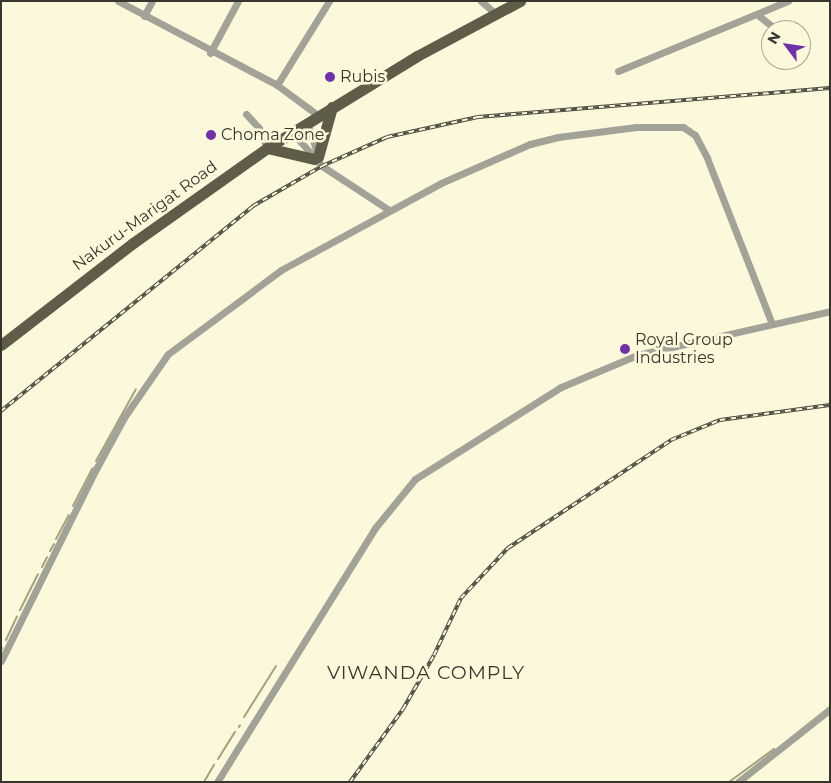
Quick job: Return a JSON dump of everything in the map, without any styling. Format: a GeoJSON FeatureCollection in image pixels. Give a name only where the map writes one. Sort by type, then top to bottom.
{"type":"FeatureCollection","features":[{"type":"Feature","properties":{"kind":"main road","name":"Nakuru-Marigat Road"},"geometry":{"type":"LineString","coordinates":[[1,344],[132,243],[267,148],[417,56],[520,1]]}},
{"type":"Feature","properties":{"kind":"main road"},"geometry":{"type":"LineString","coordinates":[[267,148],[317,160],[332,107]]}},
{"type":"Feature","properties":{"kind":"street"},"geometry":{"type":"LineString","coordinates":[[118,1],[210,53],[277,85],[319,116]]}},
{"type":"Feature","properties":{"kind":"street"},"geometry":{"type":"LineString","coordinates":[[144,16],[152,1]]}},
{"type":"Feature","properties":{"kind":"street"},"geometry":{"type":"LineString","coordinates":[[210,53],[238,1]]}},
{"type":"Feature","properties":{"kind":"street"},"geometry":{"type":"LineString","coordinates":[[277,85],[329,1]]}},
{"type":"Feature","properties":{"kind":"street"},"geometry":{"type":"LineString","coordinates":[[481,1],[496,14]]}},
{"type":"Feature","properties":{"kind":"street"},"geometry":{"type":"LineString","coordinates":[[618,71],[759,16],[788,1]]}},
{"type":"Feature","properties":{"kind":"street"},"geometry":{"type":"LineString","coordinates":[[759,16],[764,20]]}},
{"type":"Feature","properties":{"kind":"street"},"geometry":{"type":"LineString","coordinates":[[246,114],[253,118],[267,148]]}},
{"type":"Feature","properties":{"kind":"street"},"geometry":{"type":"LineString","coordinates":[[307,122],[317,160]]}},
{"type":"Feature","properties":{"kind":"street"},"geometry":{"type":"LineString","coordinates":[[1,661],[96,468],[125,416],[168,354],[268,278],[389,210],[530,144],[636,127],[683,127],[695,135],[707,158],[772,324]]}},
{"type":"Feature","properties":{"kind":"street"},"geometry":{"type":"LineString","coordinates":[[292,132],[317,160],[389,210]]}},
{"type":"Feature","properties":{"kind":"street"},"geometry":{"type":"LineString","coordinates":[[217,782],[375,528],[415,479],[561,387],[637,356],[830,311]]}},
{"type":"Feature","properties":{"kind":"street"},"geometry":{"type":"LineString","coordinates":[[738,782],[830,709]]}},
{"type":"Feature","properties":{"kind":"waterway"},"geometry":{"type":"LineString","coordinates":[[96,461],[136,389]]}},
{"type":"Feature","properties":{"kind":"waterway"},"geometry":{"type":"LineString","coordinates":[[73,506],[92,469]]}},
{"type":"Feature","properties":{"kind":"waterway"},"geometry":{"type":"LineString","coordinates":[[56,539],[69,515]]}},
{"type":"Feature","properties":{"kind":"waterway"},"geometry":{"type":"LineString","coordinates":[[50,551],[54,544]]}},
{"type":"Feature","properties":{"kind":"waterway"},"geometry":{"type":"LineString","coordinates":[[42,567],[47,557]]}},
{"type":"Feature","properties":{"kind":"waterway"},"geometry":{"type":"LineString","coordinates":[[20,610],[38,574]]}},
{"type":"Feature","properties":{"kind":"waterway"},"geometry":{"type":"LineString","coordinates":[[6,640],[17,616]]}},
{"type":"Feature","properties":{"kind":"waterway"},"geometry":{"type":"LineString","coordinates":[[244,717],[276,666]]}},
{"type":"Feature","properties":{"kind":"waterway"},"geometry":{"type":"LineString","coordinates":[[218,759],[235,732]]}},
{"type":"Feature","properties":{"kind":"waterway"},"geometry":{"type":"LineString","coordinates":[[729,782],[774,749]]}},
{"type":"Feature","properties":{"kind":"waterway"},"geometry":{"type":"LineString","coordinates":[[204,782],[214,765]]}},
{"type":"Feature","properties":{"kind":"railway"},"geometry":{"type":"LineString","coordinates":[[1,411],[253,206],[322,166],[387,137],[478,117],[830,88]]}},
{"type":"Feature","properties":{"kind":"railway"},"geometry":{"type":"LineString","coordinates":[[350,782],[403,709],[434,655],[461,598],[508,548],[671,440],[720,420],[830,405]]}},
{"type":"Feature","properties":{"kind":"place","name":"Rubis"},"geometry":{"type":"Point","coordinates":[330,77]}},
{"type":"Feature","properties":{"kind":"place","name":"Choma Zone"},"geometry":{"type":"Point","coordinates":[211,135]}},
{"type":"Feature","properties":{"kind":"place","name":"Royal Group Industries"},"geometry":{"type":"Point","coordinates":[625,349]}},
{"type":"Feature","properties":{"kind":"district","name":"VIWANDA COMPLY"},"geometry":{"type":"Point","coordinates":[426,673]}}]}
